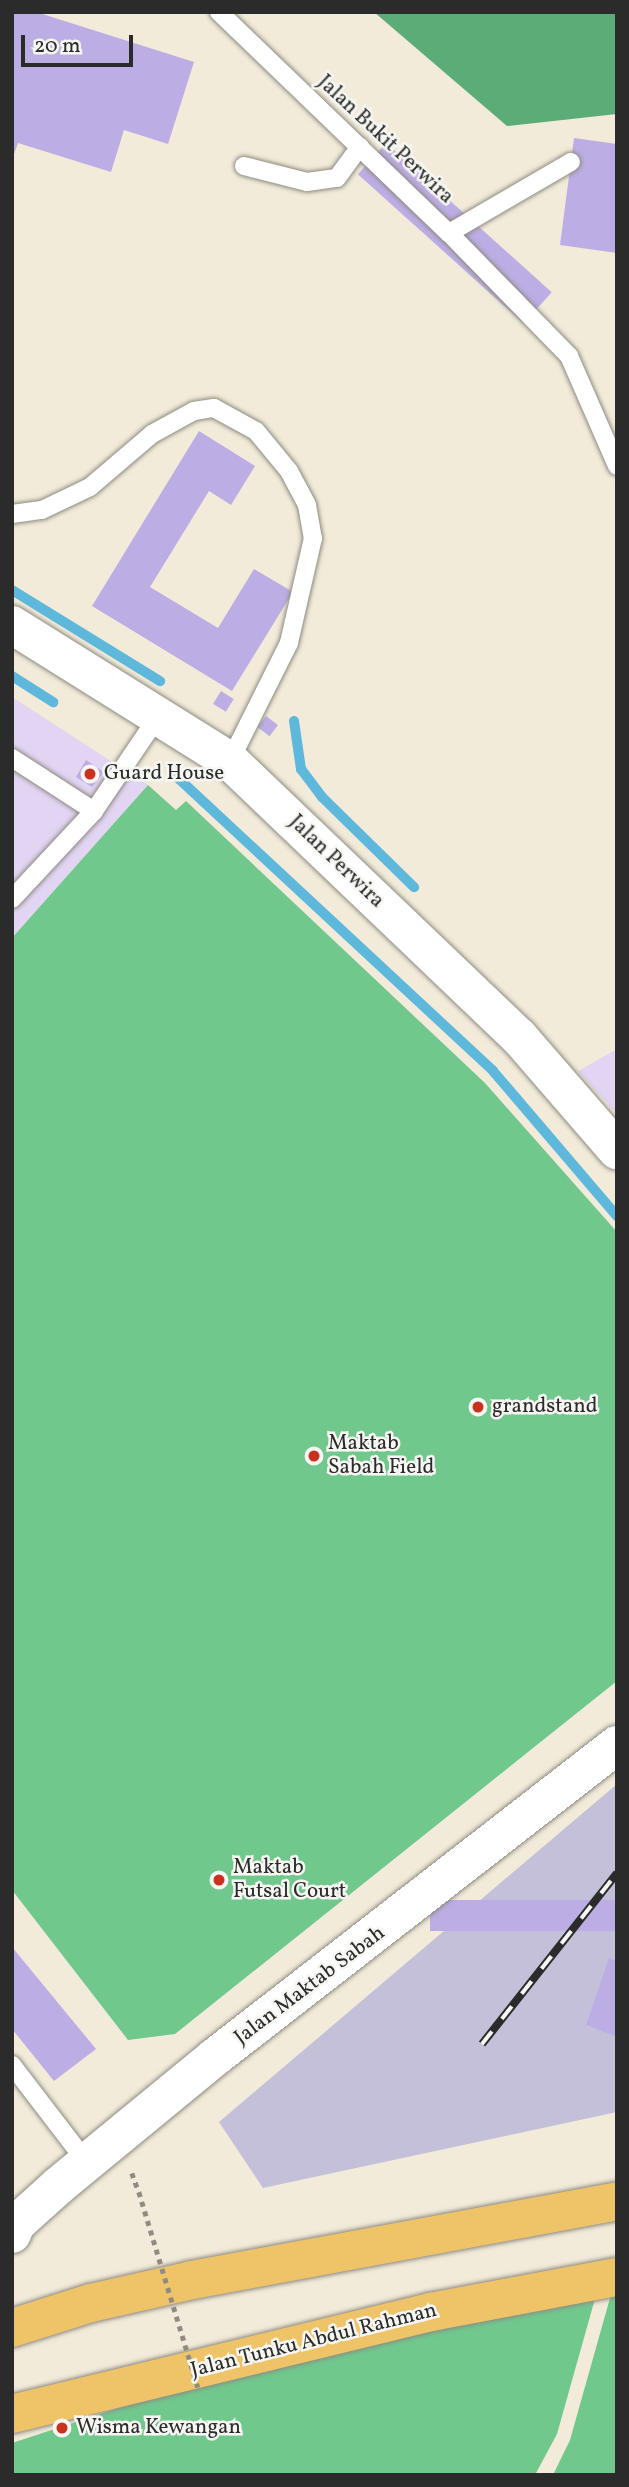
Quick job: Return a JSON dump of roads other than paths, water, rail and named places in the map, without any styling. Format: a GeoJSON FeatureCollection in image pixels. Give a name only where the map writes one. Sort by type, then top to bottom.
{"type":"FeatureCollection","features":[{"type":"Feature","properties":{"kind":"main road"},"geometry":{"type":"LineString","coordinates":[[12,2328],[91,2303],[192,2280],[617,2201]]}},
{"type":"Feature","properties":{"kind":"main road","name":"Jalan Tunku Abdul Rahman"},"geometry":{"type":"LineString","coordinates":[[12,2414],[431,2312],[617,2277]]}},
{"type":"Feature","properties":{"kind":"street","name":"Jalan Perwira"},"geometry":{"type":"LineString","coordinates":[[12,625],[230,761],[519,1037],[617,1150]]}},
{"type":"Feature","properties":{"kind":"street","name":"Jalan Maktab Sabah"},"geometry":{"type":"LineString","coordinates":[[14,2226],[215,2057],[617,1745]]}},
{"type":"Feature","properties":{"kind":"lane","name":"Jalan Bukit Perwira"},"geometry":{"type":"LineString","coordinates":[[219,12],[449,233],[571,162]]}},
{"type":"Feature","properties":{"kind":"lane"},"geometry":{"type":"LineString","coordinates":[[244,166],[307,182],[337,178],[360,146]]}},
{"type":"Feature","properties":{"kind":"lane"},"geometry":{"type":"LineString","coordinates":[[449,233],[569,356],[617,466]]}},
{"type":"Feature","properties":{"kind":"lane"},"geometry":{"type":"LineString","coordinates":[[12,514],[43,510],[90,487],[152,434],[194,411],[214,408],[256,431],[289,471],[306,505],[313,538],[289,643],[230,761]]}},
{"type":"Feature","properties":{"kind":"lane"},"geometry":{"type":"LineString","coordinates":[[12,899],[94,811],[159,715]]}},
{"type":"Feature","properties":{"kind":"lane"},"geometry":{"type":"LineString","coordinates":[[12,758],[94,811]]}},
{"type":"Feature","properties":{"kind":"lane"},"geometry":{"type":"LineString","coordinates":[[12,2065],[88,2164]]}},
{"type":"Feature","properties":{"kind":"waterway"},"geometry":{"type":"LineString","coordinates":[[12,590],[160,681]]}},
{"type":"Feature","properties":{"kind":"waterway"},"geometry":{"type":"LineString","coordinates":[[12,676],[53,702]]}},
{"type":"Feature","properties":{"kind":"waterway"},"geometry":{"type":"LineString","coordinates":[[294,721],[301,769],[322,797],[414,887]]}},
{"type":"Feature","properties":{"kind":"waterway"},"geometry":{"type":"LineString","coordinates":[[178,778],[493,1071],[617,1216]]}},
{"type":"Feature","properties":{"kind":"railway"},"geometry":{"type":"LineString","coordinates":[[482,2044],[617,1873]]}},
{"type":"Feature","properties":{"kind":"place","name":"Guard House"},"geometry":{"type":"Point","coordinates":[90,774]}},
{"type":"Feature","properties":{"kind":"place","name":"grandstand"},"geometry":{"type":"Point","coordinates":[478,1407]}},
{"type":"Feature","properties":{"kind":"place","name":"Maktab Sabah Field"},"geometry":{"type":"Point","coordinates":[314,1456]}},
{"type":"Feature","properties":{"kind":"place","name":"Maktab Futsal Court"},"geometry":{"type":"Point","coordinates":[219,1880]}},
{"type":"Feature","properties":{"kind":"place","name":"Wisma Kewangan"},"geometry":{"type":"Point","coordinates":[62,2428]}}]}
